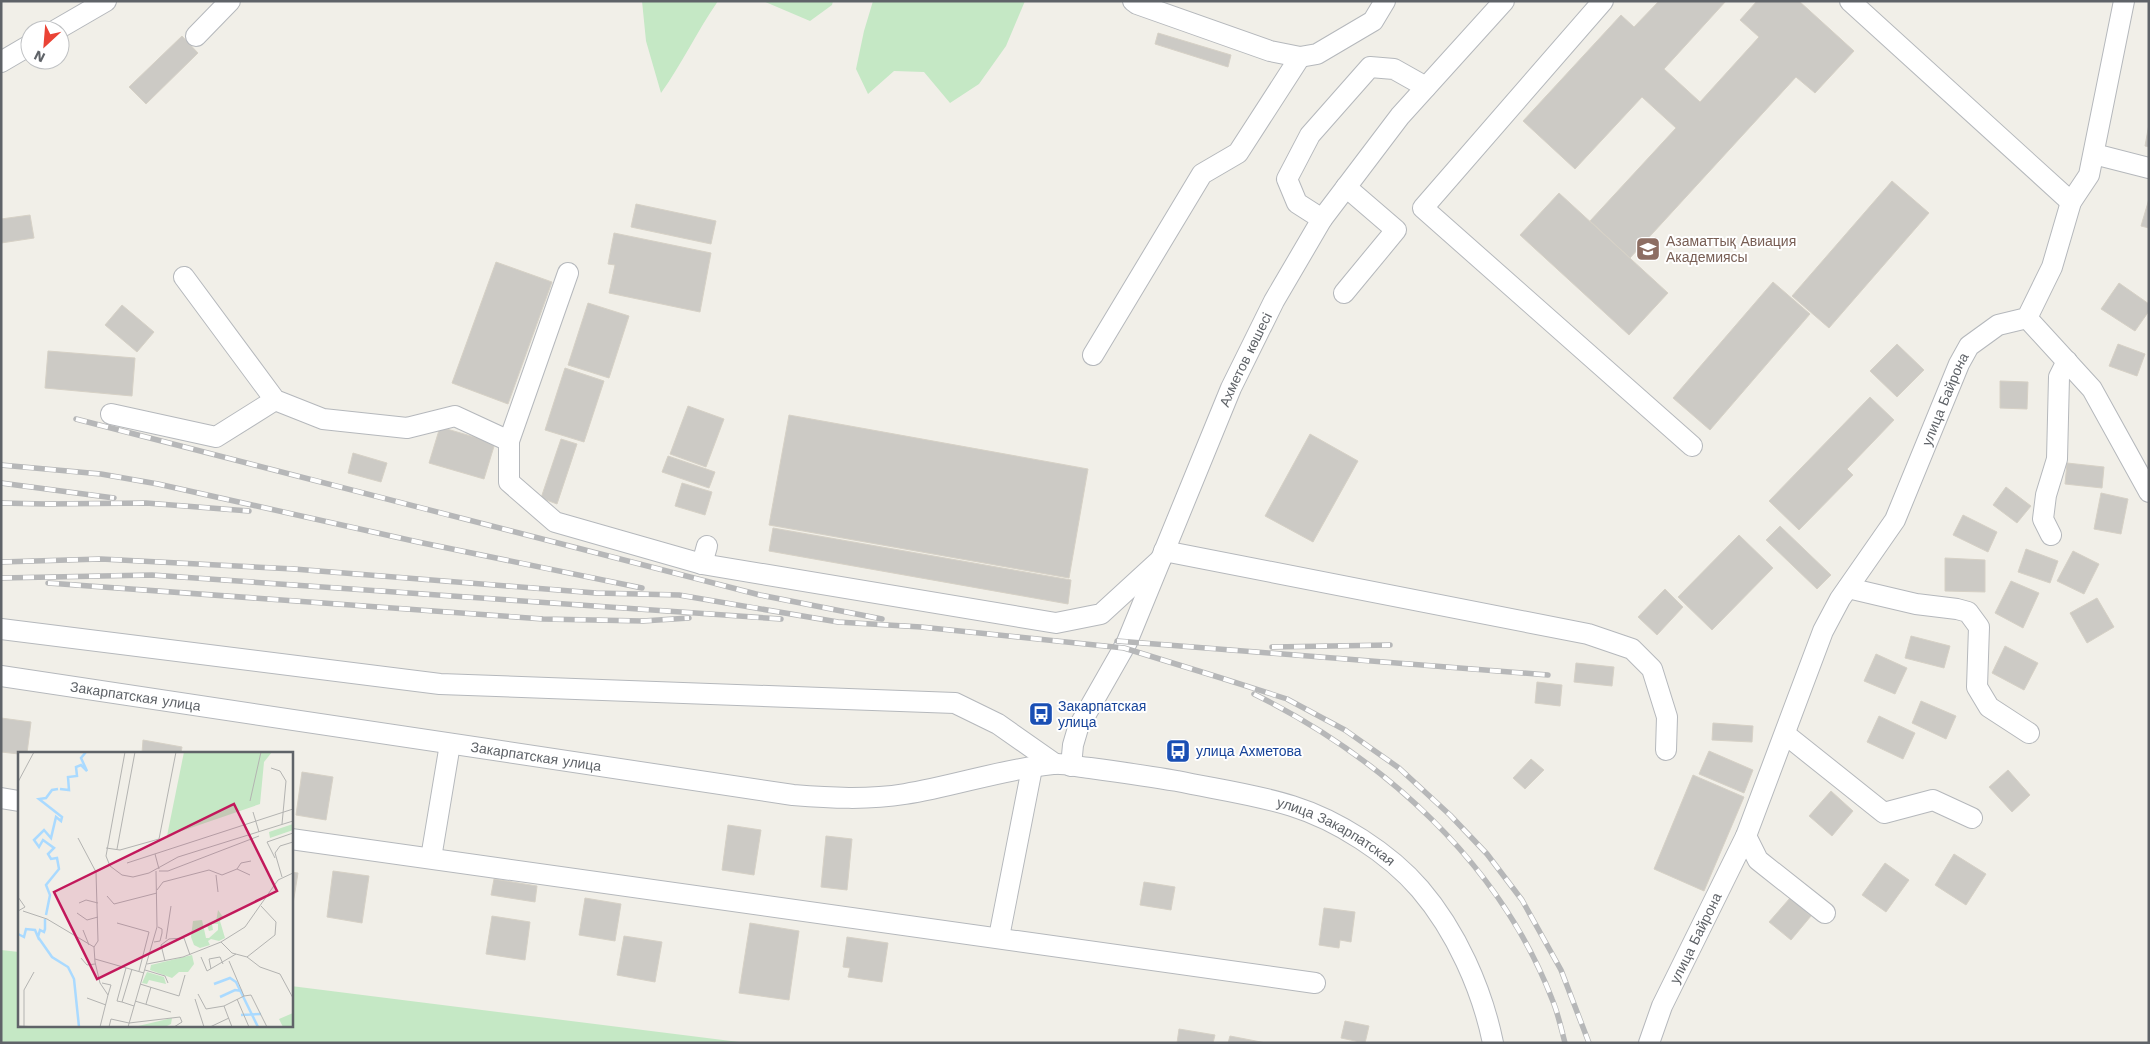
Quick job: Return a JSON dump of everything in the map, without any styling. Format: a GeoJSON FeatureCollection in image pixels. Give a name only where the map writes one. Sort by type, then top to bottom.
{"type":"FeatureCollection","features":[{"type":"Feature","properties":{"kind":"street"},"geometry":{"type":"LineString","coordinates":[[70,22],[106,1]]}},
{"type":"Feature","properties":{"kind":"street"},"geometry":{"type":"LineString","coordinates":[[196,36],[230,1]]}},
{"type":"Feature","properties":{"kind":"street"},"geometry":{"type":"LineString","coordinates":[[1133,1],[1136,4],[1270,51],[1300,57],[1317,54],[1373,21],[1385,1]]}},
{"type":"Feature","properties":{"kind":"street","name":"Ахметов көшесі"},"geometry":{"type":"LineString","coordinates":[[1063,765],[1078,728],[1127,642],[1231,388],[1274,301],[1322,219],[1400,116],[1504,1]]}},
{"type":"Feature","properties":{"kind":"street"},"geometry":{"type":"LineString","coordinates":[[1603,1],[1423,208],[1692,446]]}},
{"type":"Feature","properties":{"kind":"street"},"geometry":{"type":"LineString","coordinates":[[1850,1],[2071,202]]}},
{"type":"Feature","properties":{"kind":"street"},"geometry":{"type":"LineString","coordinates":[[2124,1],[2089,175],[2071,202],[2052,267],[2027,318],[2092,390],[2149,492]]}},
{"type":"Feature","properties":{"kind":"street"},"geometry":{"type":"LineString","coordinates":[[1,62],[20,51]]}},
{"type":"Feature","properties":{"kind":"street"},"geometry":{"type":"LineString","coordinates":[[1094,356],[1202,174],[1238,153],[1300,57]]}},
{"type":"Feature","properties":{"kind":"street"},"geometry":{"type":"LineString","coordinates":[[1322,219],[1297,203],[1287,179],[1310,135],[1370,67],[1394,69],[1426,87]]}},
{"type":"Feature","properties":{"kind":"street"},"geometry":{"type":"LineString","coordinates":[[2094,154],[2149,168]]}},
{"type":"Feature","properties":{"kind":"street"},"geometry":{"type":"LineString","coordinates":[[1344,293],[1396,230],[1346,187]]}},
{"type":"Feature","properties":{"kind":"street"},"geometry":{"type":"LineString","coordinates":[[568,273],[509,441],[510,482],[555,522],[704,555],[1056,623],[1101,614],[1163,555],[1588,634],[1632,649],[1652,669],[1667,717],[1666,750]]}},
{"type":"Feature","properties":{"kind":"street"},"geometry":{"type":"LineString","coordinates":[[184,277],[275,400],[323,419],[407,428],[455,416],[509,441]]}},
{"type":"Feature","properties":{"kind":"street","name":"улица Байрона"},"geometry":{"type":"LineString","coordinates":[[1649,1043],[1662,1006],[1746,836],[1823,631],[1848,588],[1896,520],[1959,364],[1969,346],[1998,325],[2027,318]]}},
{"type":"Feature","properties":{"kind":"street"},"geometry":{"type":"LineString","coordinates":[[2051,535],[2043,519],[2046,494],[2057,459],[2059,377],[2067,362]]}},
{"type":"Feature","properties":{"kind":"street"},"geometry":{"type":"LineString","coordinates":[[111,414],[216,436],[275,400]]}},
{"type":"Feature","properties":{"kind":"street"},"geometry":{"type":"LineString","coordinates":[[1848,588],[1916,604],[1968,612],[1980,627],[1977,687],[1989,707],[2029,733]]}},
{"type":"Feature","properties":{"kind":"street"},"geometry":{"type":"LineString","coordinates":[[1,629],[440,684],[955,703],[998,724],[1063,765]]}},
{"type":"Feature","properties":{"kind":"street","name":"Закарпатская улица"},"geometry":{"type":"LineString","coordinates":[[1,676],[793,795],[840,799],[905,795],[998,773],[1063,765]]}},
{"type":"Feature","properties":{"kind":"street"},"geometry":{"type":"LineString","coordinates":[[1785,734],[1884,813],[1933,800],[1972,818]]}},
{"type":"Feature","properties":{"kind":"street"},"geometry":{"type":"LineString","coordinates":[[431,858],[450,744]]}},
{"type":"Feature","properties":{"kind":"street","name":"улица Закарпатская"},"geometry":{"type":"LineString","coordinates":[[1063,765],[1155,777],[1260,797],[1293,806],[1326,819],[1358,838],[1389,861],[1420,888],[1442,918],[1464,959],[1479,996],[1493,1043]]}},
{"type":"Feature","properties":{"kind":"street"},"geometry":{"type":"LineString","coordinates":[[999,937],[1032,768]]}},
{"type":"Feature","properties":{"kind":"street"},"geometry":{"type":"LineString","coordinates":[[1,798],[18,801]]}},
{"type":"Feature","properties":{"kind":"street"},"geometry":{"type":"LineString","coordinates":[[1746,836],[1758,860],[1825,914]]}},
{"type":"Feature","properties":{"kind":"street"},"geometry":{"type":"LineString","coordinates":[[292,839],[999,937],[1315,983]]}},
{"type":"Feature","properties":{"kind":"green space"},"geometry":{"type":"Polygon","coordinates":[[[642,1],[718,1],[661,93],[646,41],[642,1]]]}},
{"type":"Feature","properties":{"kind":"green space"},"geometry":{"type":"Polygon","coordinates":[[[763,1],[833,1],[832,5],[810,21],[763,1]]]}},
{"type":"Feature","properties":{"kind":"green space"},"geometry":{"type":"Polygon","coordinates":[[[873,1],[1025,1],[1006,46],[979,84],[950,103],[924,72],[894,71],[868,94],[856,69],[873,1]]]}},
{"type":"Feature","properties":{"kind":"green space"},"geometry":{"type":"Polygon","coordinates":[[[1,950],[18,952],[18,1026],[292,1026],[292,986],[747,1043],[1,1043],[1,950]]]}},
{"type":"Feature","properties":{"kind":"building"},"geometry":{"type":"Polygon","coordinates":[[[1659,1],[1726,1],[1664,69],[1700,102],[1759,37],[1740,20],[1757,1],[1799,1],[1854,51],[1815,93],[1796,77],[1630,258],[1590,221],[1676,128],[1642,97],[1575,169],[1523,121],[1621,15],[1634,27],[1659,1]]]}},
{"type":"Feature","properties":{"kind":"building"},"geometry":{"type":"Polygon","coordinates":[[[1158,33],[1231,55],[1228,67],[1155,44],[1158,33]]]}},
{"type":"Feature","properties":{"kind":"building"},"geometry":{"type":"Polygon","coordinates":[[[182,36],[198,53],[146,104],[129,87],[182,36]]]}},
{"type":"Feature","properties":{"kind":"building"},"geometry":{"type":"Polygon","coordinates":[[[2149,124],[2149,147],[2145,146],[2149,124]]]}},
{"type":"Feature","properties":{"kind":"building"},"geometry":{"type":"Polygon","coordinates":[[[1892,181],[1929,213],[1829,328],[1792,296],[1892,181]]]}},
{"type":"Feature","properties":{"kind":"building"},"geometry":{"type":"Polygon","coordinates":[[[1559,193],[1668,293],[1629,335],[1520,235],[1559,193]]]}},
{"type":"Feature","properties":{"kind":"building"},"geometry":{"type":"Polygon","coordinates":[[[2149,199],[2149,228],[2141,226],[2149,199]]]}},
{"type":"Feature","properties":{"kind":"building"},"geometry":{"type":"Polygon","coordinates":[[[636,204],[716,221],[711,244],[631,227],[636,204]]]}},
{"type":"Feature","properties":{"kind":"building"},"geometry":{"type":"Polygon","coordinates":[[[30,215],[34,238],[1,243],[1,219],[30,215]]]}},
{"type":"Feature","properties":{"kind":"building"},"geometry":{"type":"Polygon","coordinates":[[[614,233],[711,253],[700,312],[609,293],[615,265],[608,264],[614,233]]]}},
{"type":"Feature","properties":{"kind":"building"},"geometry":{"type":"Polygon","coordinates":[[[496,262],[552,282],[508,404],[452,383],[496,262]]]}},
{"type":"Feature","properties":{"kind":"building"},"geometry":{"type":"Polygon","coordinates":[[[1773,282],[1810,314],[1710,430],[1673,398],[1773,282]]]}},
{"type":"Feature","properties":{"kind":"building"},"geometry":{"type":"Polygon","coordinates":[[[2119,283],[2149,304],[2149,311],[2135,331],[2101,309],[2119,283]]]}},
{"type":"Feature","properties":{"kind":"building"},"geometry":{"type":"Polygon","coordinates":[[[588,303],[629,316],[609,378],[568,365],[588,303]]]}},
{"type":"Feature","properties":{"kind":"building"},"geometry":{"type":"Polygon","coordinates":[[[122,305],[154,332],[137,352],[105,325],[122,305]]]}},
{"type":"Feature","properties":{"kind":"building"},"geometry":{"type":"Polygon","coordinates":[[[1897,344],[1924,370],[1897,397],[1870,371],[1897,344]]]}},
{"type":"Feature","properties":{"kind":"building"},"geometry":{"type":"Polygon","coordinates":[[[2118,344],[2145,354],[2137,376],[2109,366],[2118,344]]]}},
{"type":"Feature","properties":{"kind":"building"},"geometry":{"type":"Polygon","coordinates":[[[48,351],[135,358],[132,396],[45,388],[48,351]]]}},
{"type":"Feature","properties":{"kind":"building"},"geometry":{"type":"Polygon","coordinates":[[[565,368],[604,381],[584,442],[545,430],[565,368]]]}},
{"type":"Feature","properties":{"kind":"building"},"geometry":{"type":"Polygon","coordinates":[[[2000,381],[2028,382],[2027,409],[2000,408],[2000,381]]]}},
{"type":"Feature","properties":{"kind":"building"},"geometry":{"type":"Polygon","coordinates":[[[1870,397],[1894,420],[1847,469],[1853,475],[1799,530],[1769,501],[1870,397]]]}},
{"type":"Feature","properties":{"kind":"building"},"geometry":{"type":"Polygon","coordinates":[[[688,406],[724,419],[706,467],[670,454],[688,406]]]}},
{"type":"Feature","properties":{"kind":"building"},"geometry":{"type":"Polygon","coordinates":[[[789,415],[1088,469],[1069,578],[769,525],[789,415]]]}},
{"type":"Feature","properties":{"kind":"building"},"geometry":{"type":"Polygon","coordinates":[[[440,427],[495,443],[484,479],[429,463],[440,427]]]}},
{"type":"Feature","properties":{"kind":"building"},"geometry":{"type":"Polygon","coordinates":[[[1310,434],[1358,461],[1313,542],[1265,516],[1310,434]]]}},
{"type":"Feature","properties":{"kind":"building"},"geometry":{"type":"Polygon","coordinates":[[[561,439],[577,444],[557,504],[541,498],[561,439]]]}},
{"type":"Feature","properties":{"kind":"building"},"geometry":{"type":"Polygon","coordinates":[[[353,453],[387,463],[381,482],[348,473],[353,453]]]}},
{"type":"Feature","properties":{"kind":"building"},"geometry":{"type":"Polygon","coordinates":[[[668,456],[715,472],[709,488],[662,472],[668,456]]]}},
{"type":"Feature","properties":{"kind":"building"},"geometry":{"type":"Polygon","coordinates":[[[2067,463],[2104,467],[2102,488],[2065,484],[2067,463]]]}},
{"type":"Feature","properties":{"kind":"building"},"geometry":{"type":"Polygon","coordinates":[[[682,483],[712,492],[705,515],[675,506],[682,483]]]}},
{"type":"Feature","properties":{"kind":"building"},"geometry":{"type":"Polygon","coordinates":[[[2006,487],[2031,506],[2017,523],[1993,505],[2006,487]]]}},
{"type":"Feature","properties":{"kind":"building"},"geometry":{"type":"Polygon","coordinates":[[[2101,493],[2128,499],[2121,534],[2094,529],[2101,493]]]}},
{"type":"Feature","properties":{"kind":"building"},"geometry":{"type":"Polygon","coordinates":[[[1963,515],[1997,532],[1988,552],[1953,535],[1963,515]]]}},
{"type":"Feature","properties":{"kind":"building"},"geometry":{"type":"Polygon","coordinates":[[[1780,526],[1831,575],[1817,589],[1766,540],[1780,526]]]}},
{"type":"Feature","properties":{"kind":"building"},"geometry":{"type":"Polygon","coordinates":[[[773,528],[1071,580],[1068,604],[769,551],[773,528]]]}},
{"type":"Feature","properties":{"kind":"building"},"geometry":{"type":"Polygon","coordinates":[[[1739,535],[1773,568],[1712,630],[1678,597],[1739,535]]]}},
{"type":"Feature","properties":{"kind":"building"},"geometry":{"type":"Polygon","coordinates":[[[2026,549],[2058,561],[2050,583],[2018,572],[2026,549]]]}},
{"type":"Feature","properties":{"kind":"building"},"geometry":{"type":"Polygon","coordinates":[[[2073,551],[2099,564],[2084,594],[2057,581],[2073,551]]]}},
{"type":"Feature","properties":{"kind":"building"},"geometry":{"type":"Polygon","coordinates":[[[1945,558],[1985,560],[1985,592],[1945,591],[1945,558]]]}},
{"type":"Feature","properties":{"kind":"building"},"geometry":{"type":"Polygon","coordinates":[[[2011,581],[2039,593],[2023,628],[1995,613],[2011,581]]]}},
{"type":"Feature","properties":{"kind":"building"},"geometry":{"type":"Polygon","coordinates":[[[1665,589],[1683,607],[1657,635],[1638,617],[1665,589]]]}},
{"type":"Feature","properties":{"kind":"building"},"geometry":{"type":"Polygon","coordinates":[[[2097,598],[2114,627],[2087,643],[2070,613],[2097,598]]]}},
{"type":"Feature","properties":{"kind":"building"},"geometry":{"type":"Polygon","coordinates":[[[1911,636],[1950,646],[1944,668],[1905,658],[1911,636]]]}},
{"type":"Feature","properties":{"kind":"building"},"geometry":{"type":"Polygon","coordinates":[[[2005,646],[2038,663],[2024,690],[1992,673],[2005,646]]]}},
{"type":"Feature","properties":{"kind":"building"},"geometry":{"type":"Polygon","coordinates":[[[1876,654],[1907,668],[1895,694],[1864,681],[1876,654]]]}},
{"type":"Feature","properties":{"kind":"building"},"geometry":{"type":"Polygon","coordinates":[[[1576,663],[1614,667],[1612,686],[1574,682],[1576,663]]]}},
{"type":"Feature","properties":{"kind":"building"},"geometry":{"type":"Polygon","coordinates":[[[1537,682],[1562,685],[1560,706],[1535,703],[1537,682]]]}},
{"type":"Feature","properties":{"kind":"building"},"geometry":{"type":"Polygon","coordinates":[[[1921,701],[1956,716],[1946,739],[1912,723],[1921,701]]]}},
{"type":"Feature","properties":{"kind":"building"},"geometry":{"type":"Polygon","coordinates":[[[1879,716],[1915,733],[1903,759],[1867,742],[1879,716]]]}},
{"type":"Feature","properties":{"kind":"building"},"geometry":{"type":"Polygon","coordinates":[[[1,718],[31,722],[27,752],[18,752],[18,754],[1,752],[1,718]]]}},
{"type":"Feature","properties":{"kind":"building"},"geometry":{"type":"Polygon","coordinates":[[[1713,723],[1753,726],[1752,742],[1712,740],[1713,723]]]}},
{"type":"Feature","properties":{"kind":"building"},"geometry":{"type":"Polygon","coordinates":[[[143,740],[182,747],[181,752],[142,752],[143,740]]]}},
{"type":"Feature","properties":{"kind":"building"},"geometry":{"type":"Polygon","coordinates":[[[1709,751],[1753,770],[1744,793],[1699,774],[1709,751]]]}},
{"type":"Feature","properties":{"kind":"building"},"geometry":{"type":"Polygon","coordinates":[[[1531,759],[1544,770],[1525,789],[1513,778],[1531,759]]]}},
{"type":"Feature","properties":{"kind":"building"},"geometry":{"type":"Polygon","coordinates":[[[2008,770],[2030,795],[2012,812],[1989,787],[2008,770]]]}},
{"type":"Feature","properties":{"kind":"building"},"geometry":{"type":"Polygon","coordinates":[[[302,772],[333,777],[326,820],[296,815],[302,772]]]}},
{"type":"Feature","properties":{"kind":"building"},"geometry":{"type":"Polygon","coordinates":[[[1693,775],[1744,797],[1704,891],[1654,869],[1693,775]]]}},
{"type":"Feature","properties":{"kind":"building"},"geometry":{"type":"Polygon","coordinates":[[[1831,791],[1853,811],[1832,836],[1809,816],[1831,791]]]}},
{"type":"Feature","properties":{"kind":"building"},"geometry":{"type":"Polygon","coordinates":[[[728,825],[761,830],[754,875],[722,870],[728,825]]]}},
{"type":"Feature","properties":{"kind":"building"},"geometry":{"type":"Polygon","coordinates":[[[826,836],[852,839],[847,890],[821,887],[826,836]]]}},
{"type":"Feature","properties":{"kind":"building"},"geometry":{"type":"Polygon","coordinates":[[[1954,854],[1986,874],[1966,905],[1935,885],[1954,854]]]}},
{"type":"Feature","properties":{"kind":"building"},"geometry":{"type":"Polygon","coordinates":[[[1885,863],[1909,880],[1886,912],[1862,895],[1885,863]]]}},
{"type":"Feature","properties":{"kind":"building"},"geometry":{"type":"Polygon","coordinates":[[[333,871],[369,876],[362,923],[327,917],[333,871]]]}},
{"type":"Feature","properties":{"kind":"building"},"geometry":{"type":"Polygon","coordinates":[[[292,872],[298,873],[292,910],[292,872]]]}},
{"type":"Feature","properties":{"kind":"building"},"geometry":{"type":"Polygon","coordinates":[[[494,879],[537,886],[535,902],[491,895],[494,879]]]}},
{"type":"Feature","properties":{"kind":"building"},"geometry":{"type":"Polygon","coordinates":[[[1144,882],[1175,887],[1171,910],[1140,905],[1144,882]]]}},
{"type":"Feature","properties":{"kind":"building"},"geometry":{"type":"Polygon","coordinates":[[[585,898],[621,904],[615,941],[579,935],[585,898]]]}},
{"type":"Feature","properties":{"kind":"building"},"geometry":{"type":"Polygon","coordinates":[[[1790,898],[1811,916],[1791,940],[1769,922],[1790,898]]]}},
{"type":"Feature","properties":{"kind":"building"},"geometry":{"type":"Polygon","coordinates":[[[1324,908],[1355,912],[1351,942],[1340,940],[1339,948],[1319,945],[1324,908]]]}},
{"type":"Feature","properties":{"kind":"building"},"geometry":{"type":"Polygon","coordinates":[[[492,916],[530,922],[525,960],[486,954],[492,916]]]}},
{"type":"Feature","properties":{"kind":"building"},"geometry":{"type":"Polygon","coordinates":[[[750,923],[799,931],[789,1000],[739,993],[750,923]]]}},
{"type":"Feature","properties":{"kind":"building"},"geometry":{"type":"Polygon","coordinates":[[[624,936],[662,942],[655,982],[617,975],[624,936]]]}},
{"type":"Feature","properties":{"kind":"building"},"geometry":{"type":"Polygon","coordinates":[[[847,937],[888,943],[882,982],[848,977],[850,968],[843,967],[847,937]]]}},
{"type":"Feature","properties":{"kind":"building"},"geometry":{"type":"Polygon","coordinates":[[[1345,1021],[1369,1026],[1365,1043],[1341,1038],[1345,1021]]]}},
{"type":"Feature","properties":{"kind":"building"},"geometry":{"type":"Polygon","coordinates":[[[1179,1029],[1215,1035],[1213,1043],[1177,1043],[1179,1029]]]}},
{"type":"Feature","properties":{"kind":"building"},"geometry":{"type":"Polygon","coordinates":[[[1230,1036],[1266,1043],[1228,1043],[1230,1036]]]}},
{"type":"Feature","properties":{"kind":"railway"},"geometry":{"type":"LineString","coordinates":[[76,419],[760,595],[882,619]]}},
{"type":"Feature","properties":{"kind":"railway"},"geometry":{"type":"LineString","coordinates":[[1,465],[101,474],[158,484],[418,542],[642,588]]}},
{"type":"Feature","properties":{"kind":"railway"},"geometry":{"type":"LineString","coordinates":[[1,483],[114,498]]}},
{"type":"Feature","properties":{"kind":"railway"},"geometry":{"type":"LineString","coordinates":[[1,503],[146,503],[249,511]]}},
{"type":"Feature","properties":{"kind":"railway"},"geometry":{"type":"LineString","coordinates":[[1,562],[101,559],[294,569],[596,593],[679,595],[838,622],[921,627],[1124,648],[1287,699],[1345,730],[1399,768],[1450,815],[1487,854],[1522,900],[1561,970],[1589,1043]]}},
{"type":"Feature","properties":{"kind":"railway"},"geometry":{"type":"LineString","coordinates":[[1,578],[152,575],[781,619]]}},
{"type":"Feature","properties":{"kind":"railway"},"geometry":{"type":"LineString","coordinates":[[48,583],[543,619],[643,621],[689,618]]}},
{"type":"Feature","properties":{"kind":"railway"},"geometry":{"type":"LineString","coordinates":[[1117,641],[1548,675]]}},
{"type":"Feature","properties":{"kind":"railway"},"geometry":{"type":"LineString","coordinates":[[1272,647],[1390,645]]}},
{"type":"Feature","properties":{"kind":"railway"},"geometry":{"type":"LineString","coordinates":[[1254,694],[1302,720],[1348,749],[1432,819],[1468,859],[1501,903],[1529,949],[1554,1004],[1565,1043]]}},
{"type":"Feature","properties":{"kind":"place","name":"Азаматтық Авиация Академиясы"},"geometry":{"type":"Point","coordinates":[1648,249]}},
{"type":"Feature","properties":{"kind":"place","name":"Закарпатская улица"},"geometry":{"type":"Point","coordinates":[1041,714]}},
{"type":"Feature","properties":{"kind":"place","name":"улица Ахметова"},"geometry":{"type":"Point","coordinates":[1178,751]}}]}
